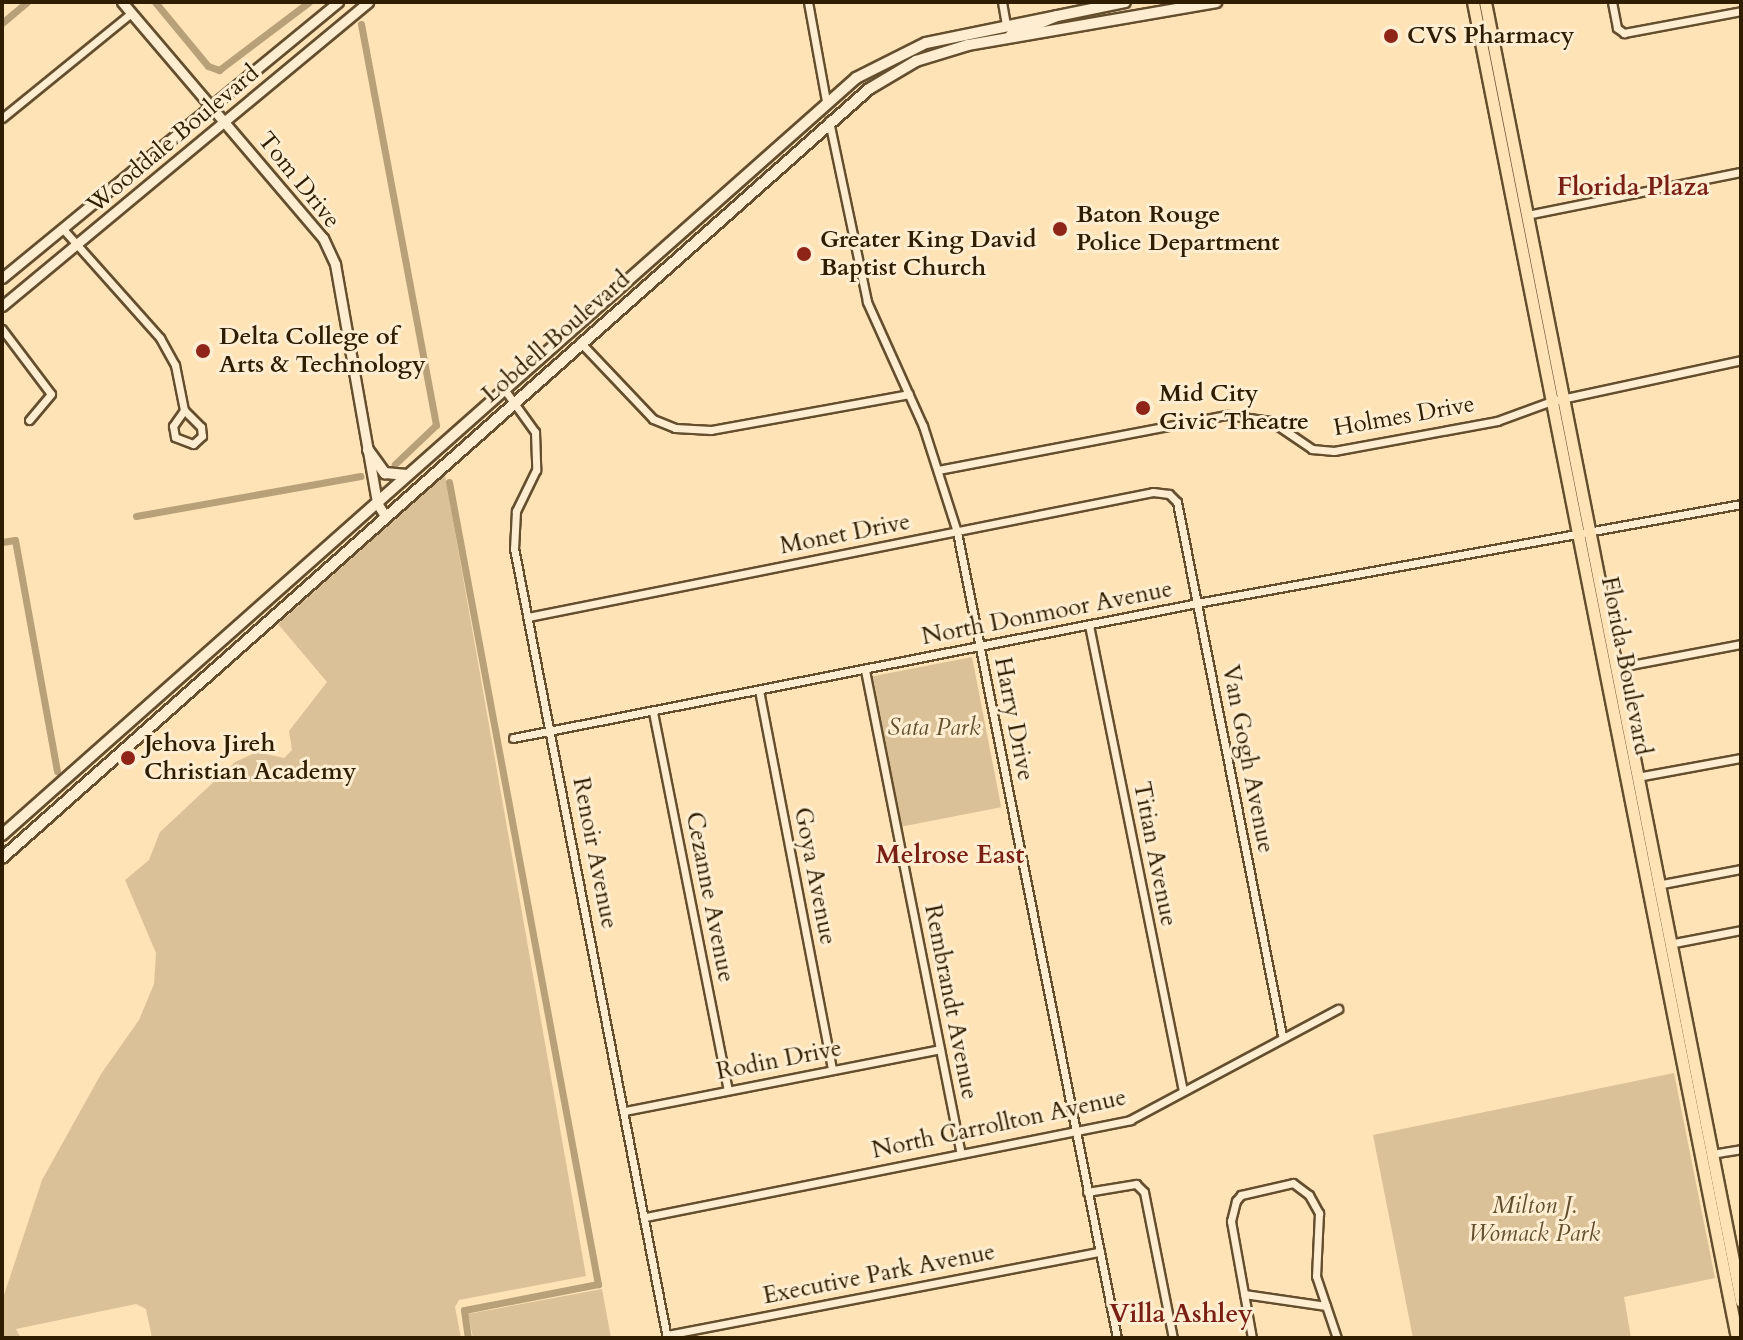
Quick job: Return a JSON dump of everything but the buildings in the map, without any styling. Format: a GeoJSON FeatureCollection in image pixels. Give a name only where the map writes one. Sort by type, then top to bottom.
{"type":"FeatureCollection","features":[{"type":"Feature","properties":{"kind":"main road","name":"Lobdell Boulevard"},"geometry":{"type":"LineString","coordinates":[[2,835],[826,101],[888,59],[926,43],[1006,24],[1125,2]]}},
{"type":"Feature","properties":{"kind":"main road"},"geometry":{"type":"LineString","coordinates":[[1157,12],[1186,2]]}},
{"type":"Feature","properties":{"kind":"main road","name":"Florida Boulevard"},"geometry":{"type":"LineString","coordinates":[[1473,2],[1527,215],[1557,399],[1566,477],[1584,534],[1706,1154],[1737,1338]]}},
{"type":"Feature","properties":{"kind":"main road","name":"Florida Boulevard"},"geometry":{"type":"LineString","coordinates":[[1485,2],[1503,127],[1557,399],[1585,508],[1584,534]]}},
{"type":"Feature","properties":{"kind":"main road","name":"Lobdell Boulevard"},"geometry":{"type":"LineString","coordinates":[[2,858],[829,120],[916,61],[1009,39],[1209,3]]}},
{"type":"Feature","properties":{"kind":"main road"},"geometry":{"type":"LineString","coordinates":[[1009,39],[1016,31],[1046,24],[1058,15]]}},
{"type":"Feature","properties":{"kind":"main road"},"geometry":{"type":"LineString","coordinates":[[1006,24],[1009,39]]}},
{"type":"Feature","properties":{"kind":"main road"},"geometry":{"type":"LineString","coordinates":[[826,101],[829,120]]}},
{"type":"Feature","properties":{"kind":"main road"},"geometry":{"type":"LineString","coordinates":[[706,209],[717,220]]}},
{"type":"Feature","properties":{"kind":"main road"},"geometry":{"type":"LineString","coordinates":[[368,450],[385,473],[407,475]]}},
{"type":"Feature","properties":{"kind":"main road"},"geometry":{"type":"LineString","coordinates":[[1566,477],[1579,507],[1585,508]]}},
{"type":"Feature","properties":{"kind":"main road"},"geometry":{"type":"LineString","coordinates":[[283,607],[305,575],[304,567]]}},
{"type":"Feature","properties":{"kind":"main road"},"geometry":{"type":"LineString","coordinates":[[247,618],[258,630]]}},
{"type":"Feature","properties":{"kind":"main road"},"geometry":{"type":"LineString","coordinates":[[140,735],[162,708],[159,696]]}},
{"type":"Feature","properties":{"kind":"main road","name":"Florida Boulevard"},"geometry":{"type":"LineString","coordinates":[[1706,1154],[1741,1301]]}},
{"type":"Feature","properties":{"kind":"street","name":"Tom Drive"},"geometry":{"type":"LineString","coordinates":[[122,2],[309,219],[335,264],[377,503],[385,516]]}},
{"type":"Feature","properties":{"kind":"street","name":"Wooddale Boulevard"},"geometry":{"type":"LineString","coordinates":[[2,278],[338,2]]}},
{"type":"Feature","properties":{"kind":"street","name":"Wooddale Boulevard"},"geometry":{"type":"LineString","coordinates":[[2,306],[368,2]]}},
{"type":"Feature","properties":{"kind":"street"},"geometry":{"type":"LineString","coordinates":[[808,2],[826,101]]}},
{"type":"Feature","properties":{"kind":"street"},"geometry":{"type":"LineString","coordinates":[[1002,2],[1006,24]]}},
{"type":"Feature","properties":{"kind":"street"},"geometry":{"type":"LineString","coordinates":[[1612,2],[1620,31],[1741,11]]}},
{"type":"Feature","properties":{"kind":"street"},"geometry":{"type":"LineString","coordinates":[[2,118],[131,13]]}},
{"type":"Feature","properties":{"kind":"street","name":"Harry Drive"},"geometry":{"type":"LineString","coordinates":[[829,120],[863,290],[909,394],[938,470],[957,532],[1117,1338]]}},
{"type":"Feature","properties":{"kind":"street"},"geometry":{"type":"LineString","coordinates":[[1527,215],[1741,172]]}},
{"type":"Feature","properties":{"kind":"street"},"geometry":{"type":"LineString","coordinates":[[63,229],[160,338],[175,365],[184,410],[201,427],[202,436],[193,444],[175,437],[173,426],[184,410]]}},
{"type":"Feature","properties":{"kind":"street"},"geometry":{"type":"LineString","coordinates":[[2,329],[51,394],[29,420]]}},
{"type":"Feature","properties":{"kind":"street"},"geometry":{"type":"LineString","coordinates":[[580,342],[653,419],[675,428],[711,430],[909,394]]}},
{"type":"Feature","properties":{"kind":"street"},"geometry":{"type":"LineString","coordinates":[[543,354],[553,365]]}},
{"type":"Feature","properties":{"kind":"street","name":"Holmes Drive"},"geometry":{"type":"LineString","coordinates":[[938,470],[1227,415],[1271,421],[1312,449],[1334,451],[1497,421],[1557,399],[1741,360]]}},
{"type":"Feature","properties":{"kind":"street","name":"Renoir Avenue"},"geometry":{"type":"LineString","coordinates":[[504,389],[535,432],[538,453],[513,530],[667,1337]]}},
{"type":"Feature","properties":{"kind":"street","name":"Monet Drive"},"geometry":{"type":"LineString","coordinates":[[528,617],[1153,492],[1169,494]]}},
{"type":"Feature","properties":{"kind":"street","name":"Van Gogh Avenue"},"geometry":{"type":"LineString","coordinates":[[1169,494],[1177,502],[1282,1035]]}},
{"type":"Feature","properties":{"kind":"street","name":"North Donmoor Avenue"},"geometry":{"type":"LineString","coordinates":[[513,738],[1197,603],[1741,504]]}},
{"type":"Feature","properties":{"kind":"street","name":"Titian Avenue"},"geometry":{"type":"LineString","coordinates":[[1089,625],[1183,1091]]}},
{"type":"Feature","properties":{"kind":"street"},"geometry":{"type":"LineString","coordinates":[[1610,668],[1741,644]]}},
{"type":"Feature","properties":{"kind":"street","name":"Rembrandt Avenue"},"geometry":{"type":"LineString","coordinates":[[865,670],[961,1154]]}},
{"type":"Feature","properties":{"kind":"street","name":"Goya Avenue"},"geometry":{"type":"LineString","coordinates":[[759,690],[832,1070]]}},
{"type":"Feature","properties":{"kind":"street","name":"Cezanne Avenue"},"geometry":{"type":"LineString","coordinates":[[653,712],[728,1090]]}},
{"type":"Feature","properties":{"kind":"street"},"geometry":{"type":"LineString","coordinates":[[1632,778],[1741,758]]}},
{"type":"Feature","properties":{"kind":"street"},"geometry":{"type":"LineString","coordinates":[[1653,886],[1741,869]]}},
{"type":"Feature","properties":{"kind":"street"},"geometry":{"type":"LineString","coordinates":[[1665,945],[1741,930]]}},
{"type":"Feature","properties":{"kind":"street","name":"North Carrollton Avenue"},"geometry":{"type":"LineString","coordinates":[[646,1217],[1130,1120],[1282,1035],[1338,1009]]}},
{"type":"Feature","properties":{"kind":"street","name":"Rodin Drive"},"geometry":{"type":"LineString","coordinates":[[625,1111],[940,1049]]}},
{"type":"Feature","properties":{"kind":"street"},"geometry":{"type":"LineString","coordinates":[[1706,1154],[1741,1149]]}},
{"type":"Feature","properties":{"kind":"street"},"geometry":{"type":"LineString","coordinates":[[1252,1338],[1231,1221],[1236,1201],[1241,1195],[1293,1183],[1309,1195],[1319,1213],[1315,1262],[1337,1338]]}},
{"type":"Feature","properties":{"kind":"street"},"geometry":{"type":"LineString","coordinates":[[1087,1192],[1136,1184],[1144,1192],[1173,1338]]}},
{"type":"Feature","properties":{"kind":"street","name":"Executive Park Avenue"},"geometry":{"type":"LineString","coordinates":[[667,1337],[1100,1252]]}},
{"type":"Feature","properties":{"kind":"street"},"geometry":{"type":"LineString","coordinates":[[1244,1294],[1326,1306]]}},
{"type":"Feature","properties":{"kind":"green space"},"geometry":{"type":"Polygon","coordinates":[[[445,475],[586,1276],[459,1300],[455,1307],[461,1338],[152,1338],[146,1309],[136,1304],[16,1329],[21,1338],[2,1338],[2,1301],[42,1180],[101,1074],[139,1020],[154,984],[156,953],[125,880],[149,860],[160,832],[235,762],[257,752],[284,758],[292,750],[289,731],[327,682],[278,624],[445,475]]]}},
{"type":"Feature","properties":{"kind":"green space","name":"Sata Park"},"geometry":{"type":"Polygon","coordinates":[[[972,657],[1001,807],[902,826],[873,676],[972,657]]]}},
{"type":"Feature","properties":{"kind":"green space","name":"Milton J. Womack Park"},"geometry":{"type":"Polygon","coordinates":[[[1674,1073],[1715,1278],[1624,1297],[1631,1338],[1413,1338],[1373,1135],[1674,1073]]]}},
{"type":"Feature","properties":{"kind":"green space"},"geometry":{"type":"Polygon","coordinates":[[[602,1289],[611,1338],[473,1338],[468,1314],[602,1289]]]}},
{"type":"Feature","properties":{"kind":"waterway"},"geometry":{"type":"LineString","coordinates":[[2,23],[27,2]]}},
{"type":"Feature","properties":{"kind":"waterway"},"geometry":{"type":"LineString","coordinates":[[155,2],[208,66],[219,70],[309,2]]}},
{"type":"Feature","properties":{"kind":"waterway"},"geometry":{"type":"LineString","coordinates":[[361,24],[436,425],[395,464]]}},
{"type":"Feature","properties":{"kind":"waterway"},"geometry":{"type":"LineString","coordinates":[[136,516],[360,476]]}},
{"type":"Feature","properties":{"kind":"waterway"},"geometry":{"type":"LineString","coordinates":[[449,482],[598,1284],[464,1310],[468,1338]]}},
{"type":"Feature","properties":{"kind":"waterway"},"geometry":{"type":"LineString","coordinates":[[2,542],[15,540],[57,771]]}},
{"type":"Feature","properties":{"kind":"place","name":"CVS Pharmacy"},"geometry":{"type":"Point","coordinates":[1391,36]}},
{"type":"Feature","properties":{"kind":"place","name":"Baton Rouge Police Department"},"geometry":{"type":"Point","coordinates":[1060,229]}},
{"type":"Feature","properties":{"kind":"place","name":"Greater King David Baptist Church"},"geometry":{"type":"Point","coordinates":[804,254]}},
{"type":"Feature","properties":{"kind":"place","name":"Delta College of Arts & Technology"},"geometry":{"type":"Point","coordinates":[203,351]}},
{"type":"Feature","properties":{"kind":"place","name":"Mid City Civic Theatre"},"geometry":{"type":"Point","coordinates":[1143,408]}},
{"type":"Feature","properties":{"kind":"place","name":"Jehova Jireh Christian Academy"},"geometry":{"type":"Point","coordinates":[128,758]}},
{"type":"Feature","properties":{"kind":"district","name":"Florida Plaza"},"geometry":{"type":"Point","coordinates":[1633,187]}},
{"type":"Feature","properties":{"kind":"district","name":"Melrose East"},"geometry":{"type":"Point","coordinates":[950,855]}},
{"type":"Feature","properties":{"kind":"district","name":"Villa Ashley"},"geometry":{"type":"Point","coordinates":[1181,1314]}}]}
